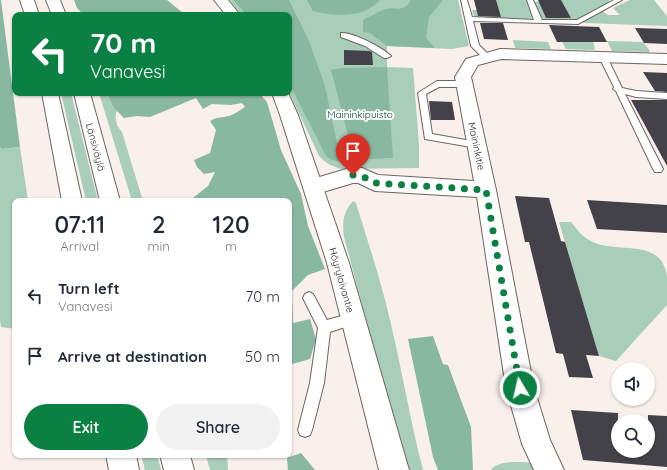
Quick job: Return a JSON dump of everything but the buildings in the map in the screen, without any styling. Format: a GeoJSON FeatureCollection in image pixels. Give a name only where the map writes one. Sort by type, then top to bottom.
{"type":"FeatureCollection","features":[{"type":"Feature","properties":{"kind":"main road"},"geometry":{"type":"LineString","coordinates":[[27,0],[31,12]]}},
{"type":"Feature","properties":{"kind":"main road"},"geometry":{"type":"LineString","coordinates":[[53,0],[58,12]]}},
{"type":"Feature","properties":{"kind":"main road"},"geometry":{"type":"LineString","coordinates":[[221,0],[230,12]]}},
{"type":"Feature","properties":{"kind":"main road","name":"Maininkitie"},"geometry":{"type":"LineString","coordinates":[[549,470],[537,444],[520,388],[486,190],[463,77],[472,62],[500,54],[667,58]]}},
{"type":"Feature","properties":{"kind":"main road"},"geometry":{"type":"LineString","coordinates":[[51,96],[71,198]]}},
{"type":"Feature","properties":{"kind":"main road","name":"Länsiväylä"},"geometry":{"type":"LineString","coordinates":[[83,96],[109,198]]}},
{"type":"Feature","properties":{"kind":"main road","name":"Höyrylaivantie"},"geometry":{"type":"LineString","coordinates":[[281,96],[338,263],[394,470]]}},
{"type":"Feature","properties":{"kind":"main road"},"geometry":{"type":"LineString","coordinates":[[313,187],[358,191],[367,189],[375,183],[486,190]]}},
{"type":"Feature","properties":{"kind":"main road"},"geometry":{"type":"LineString","coordinates":[[122,458],[124,470]]}},
{"type":"Feature","properties":{"kind":"main road"},"geometry":{"type":"LineString","coordinates":[[176,458],[179,470]]}},
{"type":"Feature","properties":{"kind":"lane"},"geometry":{"type":"LineString","coordinates":[[464,0],[470,19],[475,46],[487,57]]}},
{"type":"Feature","properties":{"kind":"lane"},"geometry":{"type":"LineString","coordinates":[[530,0],[539,22]]}},
{"type":"Feature","properties":{"kind":"lane"},"geometry":{"type":"LineString","coordinates":[[470,19],[578,22],[619,0]]}},
{"type":"Feature","properties":{"kind":"lane"},"geometry":{"type":"LineString","coordinates":[[344,35],[368,44],[387,56]]}},
{"type":"Feature","properties":{"kind":"lane"},"geometry":{"type":"LineString","coordinates":[[603,57],[658,169]]}},
{"type":"Feature","properties":{"kind":"lane"},"geometry":{"type":"LineString","coordinates":[[464,84],[437,84],[422,93],[428,137],[477,145]]}},
{"type":"Feature","properties":{"kind":"lane"},"geometry":{"type":"LineString","coordinates":[[618,89],[636,94],[667,96]]}},
{"type":"Feature","properties":{"kind":"lane"},"geometry":{"type":"LineString","coordinates":[[305,430],[317,383],[324,328],[309,298]]}},
{"type":"Feature","properties":{"kind":"lane"},"geometry":{"type":"LineString","coordinates":[[324,328],[353,319]]}},
{"type":"Feature","properties":{"kind":"green space"},"geometry":{"type":"Polygon","coordinates":[[[1,0],[12,85],[12,96],[13,96],[20,147],[2,149],[0,147],[1,0]]]}},
{"type":"Feature","properties":{"kind":"green space"},"geometry":{"type":"Polygon","coordinates":[[[74,0],[167,0],[182,12],[81,12],[77,8],[74,0]]]}},
{"type":"Feature","properties":{"kind":"green space","name":"Maininkipuisto"},"geometry":{"type":"Polygon","coordinates":[[[230,0],[458,0],[469,46],[452,49],[387,46],[387,67],[413,68],[419,145],[419,168],[342,169],[327,163],[319,156],[291,96],[292,12],[239,12],[230,0]]]}},
{"type":"Feature","properties":{"kind":"green space"},"geometry":{"type":"Polygon","coordinates":[[[233,0],[289,0],[309,41],[325,86],[341,162],[332,160],[326,156],[292,89],[292,12],[244,12],[233,0]]]}},
{"type":"Feature","properties":{"kind":"green space"},"geometry":{"type":"Polygon","coordinates":[[[307,0],[380,0],[366,10],[357,13],[339,15],[313,11],[307,0]]]}},
{"type":"Feature","properties":{"kind":"green space"},"geometry":{"type":"Polygon","coordinates":[[[411,0],[443,0],[429,17],[426,38],[435,48],[387,46],[370,33],[363,32],[363,20],[386,9],[400,9],[405,7],[411,0]]]}},
{"type":"Feature","properties":{"kind":"green space"},"geometry":{"type":"Polygon","coordinates":[[[496,0],[527,0],[533,17],[529,20],[474,17],[472,10],[496,10],[496,0]]]}},
{"type":"Feature","properties":{"kind":"green space"},"geometry":{"type":"Polygon","coordinates":[[[561,0],[609,0],[610,2],[577,19],[550,20],[540,17],[533,2],[561,0]]]}},
{"type":"Feature","properties":{"kind":"green space"},"geometry":{"type":"Polygon","coordinates":[[[630,0],[654,0],[667,16],[667,26],[585,23],[580,21],[602,11],[608,15],[620,15],[613,8],[630,0]]]}},
{"type":"Feature","properties":{"kind":"green space"},"geometry":{"type":"Polygon","coordinates":[[[513,40],[548,42],[551,49],[515,48],[513,40]]]}},
{"type":"Feature","properties":{"kind":"green space"},"geometry":{"type":"Polygon","coordinates":[[[577,40],[593,41],[595,49],[566,49],[562,42],[578,42],[577,40]]]}},
{"type":"Feature","properties":{"kind":"green space"},"geometry":{"type":"Polygon","coordinates":[[[607,41],[643,42],[650,51],[612,51],[607,41]]]}},
{"type":"Feature","properties":{"kind":"green space"},"geometry":{"type":"Polygon","coordinates":[[[387,67],[393,158],[371,159],[360,157],[352,151],[331,70],[341,68],[387,67]]]}},
{"type":"Feature","properties":{"kind":"green space"},"geometry":{"type":"Polygon","coordinates":[[[62,96],[72,96],[97,198],[85,198],[62,96]]]}},
{"type":"Feature","properties":{"kind":"green space"},"geometry":{"type":"Polygon","coordinates":[[[100,96],[108,96],[113,107],[117,110],[116,122],[122,132],[142,198],[131,198],[100,96]]]}},
{"type":"Feature","properties":{"kind":"green space"},"geometry":{"type":"Polygon","coordinates":[[[108,96],[262,96],[267,102],[281,150],[301,194],[308,226],[325,269],[308,275],[292,291],[292,198],[193,198],[208,186],[215,172],[204,174],[197,167],[194,160],[210,153],[216,130],[210,121],[215,118],[229,116],[235,113],[245,107],[242,103],[231,105],[212,104],[203,109],[196,98],[150,117],[137,116],[124,118],[113,107],[108,96]]]}},
{"type":"Feature","properties":{"kind":"green space"},"geometry":{"type":"Polygon","coordinates":[[[0,147],[2,149],[20,147],[28,198],[12,198],[12,329],[1,327],[0,147]]]}},
{"type":"Feature","properties":{"kind":"green space"},"geometry":{"type":"Polygon","coordinates":[[[353,201],[356,203],[386,305],[423,470],[406,470],[344,237],[343,227],[345,214],[353,201]]]}},
{"type":"Feature","properties":{"kind":"green space"},"geometry":{"type":"Polygon","coordinates":[[[559,222],[571,222],[585,237],[601,245],[647,251],[657,256],[663,264],[667,277],[667,305],[616,361],[599,356],[559,222]]]}},
{"type":"Feature","properties":{"kind":"green space"},"geometry":{"type":"Polygon","coordinates":[[[292,291],[293,323],[310,319],[316,339],[310,359],[292,364],[292,291]]]}},
{"type":"Feature","properties":{"kind":"green space"},"geometry":{"type":"Polygon","coordinates":[[[433,336],[443,364],[448,365],[471,427],[473,470],[438,470],[433,457],[408,339],[433,336]]]}},
{"type":"Feature","properties":{"kind":"green space"},"geometry":{"type":"Polygon","coordinates":[[[301,453],[315,470],[288,470],[287,458],[292,458],[292,456],[301,453]]]}},
{"type":"Feature","properties":{"kind":"green space"},"geometry":{"type":"Polygon","coordinates":[[[142,458],[158,458],[161,470],[145,470],[142,458]]]}},
{"type":"Feature","properties":{"kind":"green space"},"geometry":{"type":"Polygon","coordinates":[[[207,458],[227,458],[228,470],[210,470],[207,458]]]}},
{"type":"Feature","properties":{"kind":"green space"},"geometry":{"type":"Polygon","coordinates":[[[509,462],[530,462],[534,470],[491,470],[499,464],[509,462]]]}},
{"type":"Feature","properties":{"kind":"route"},"geometry":{"type":"LineString","coordinates":[[353,175],[362,176],[375,183],[486,190],[504,286],[520,388]]}}]}
